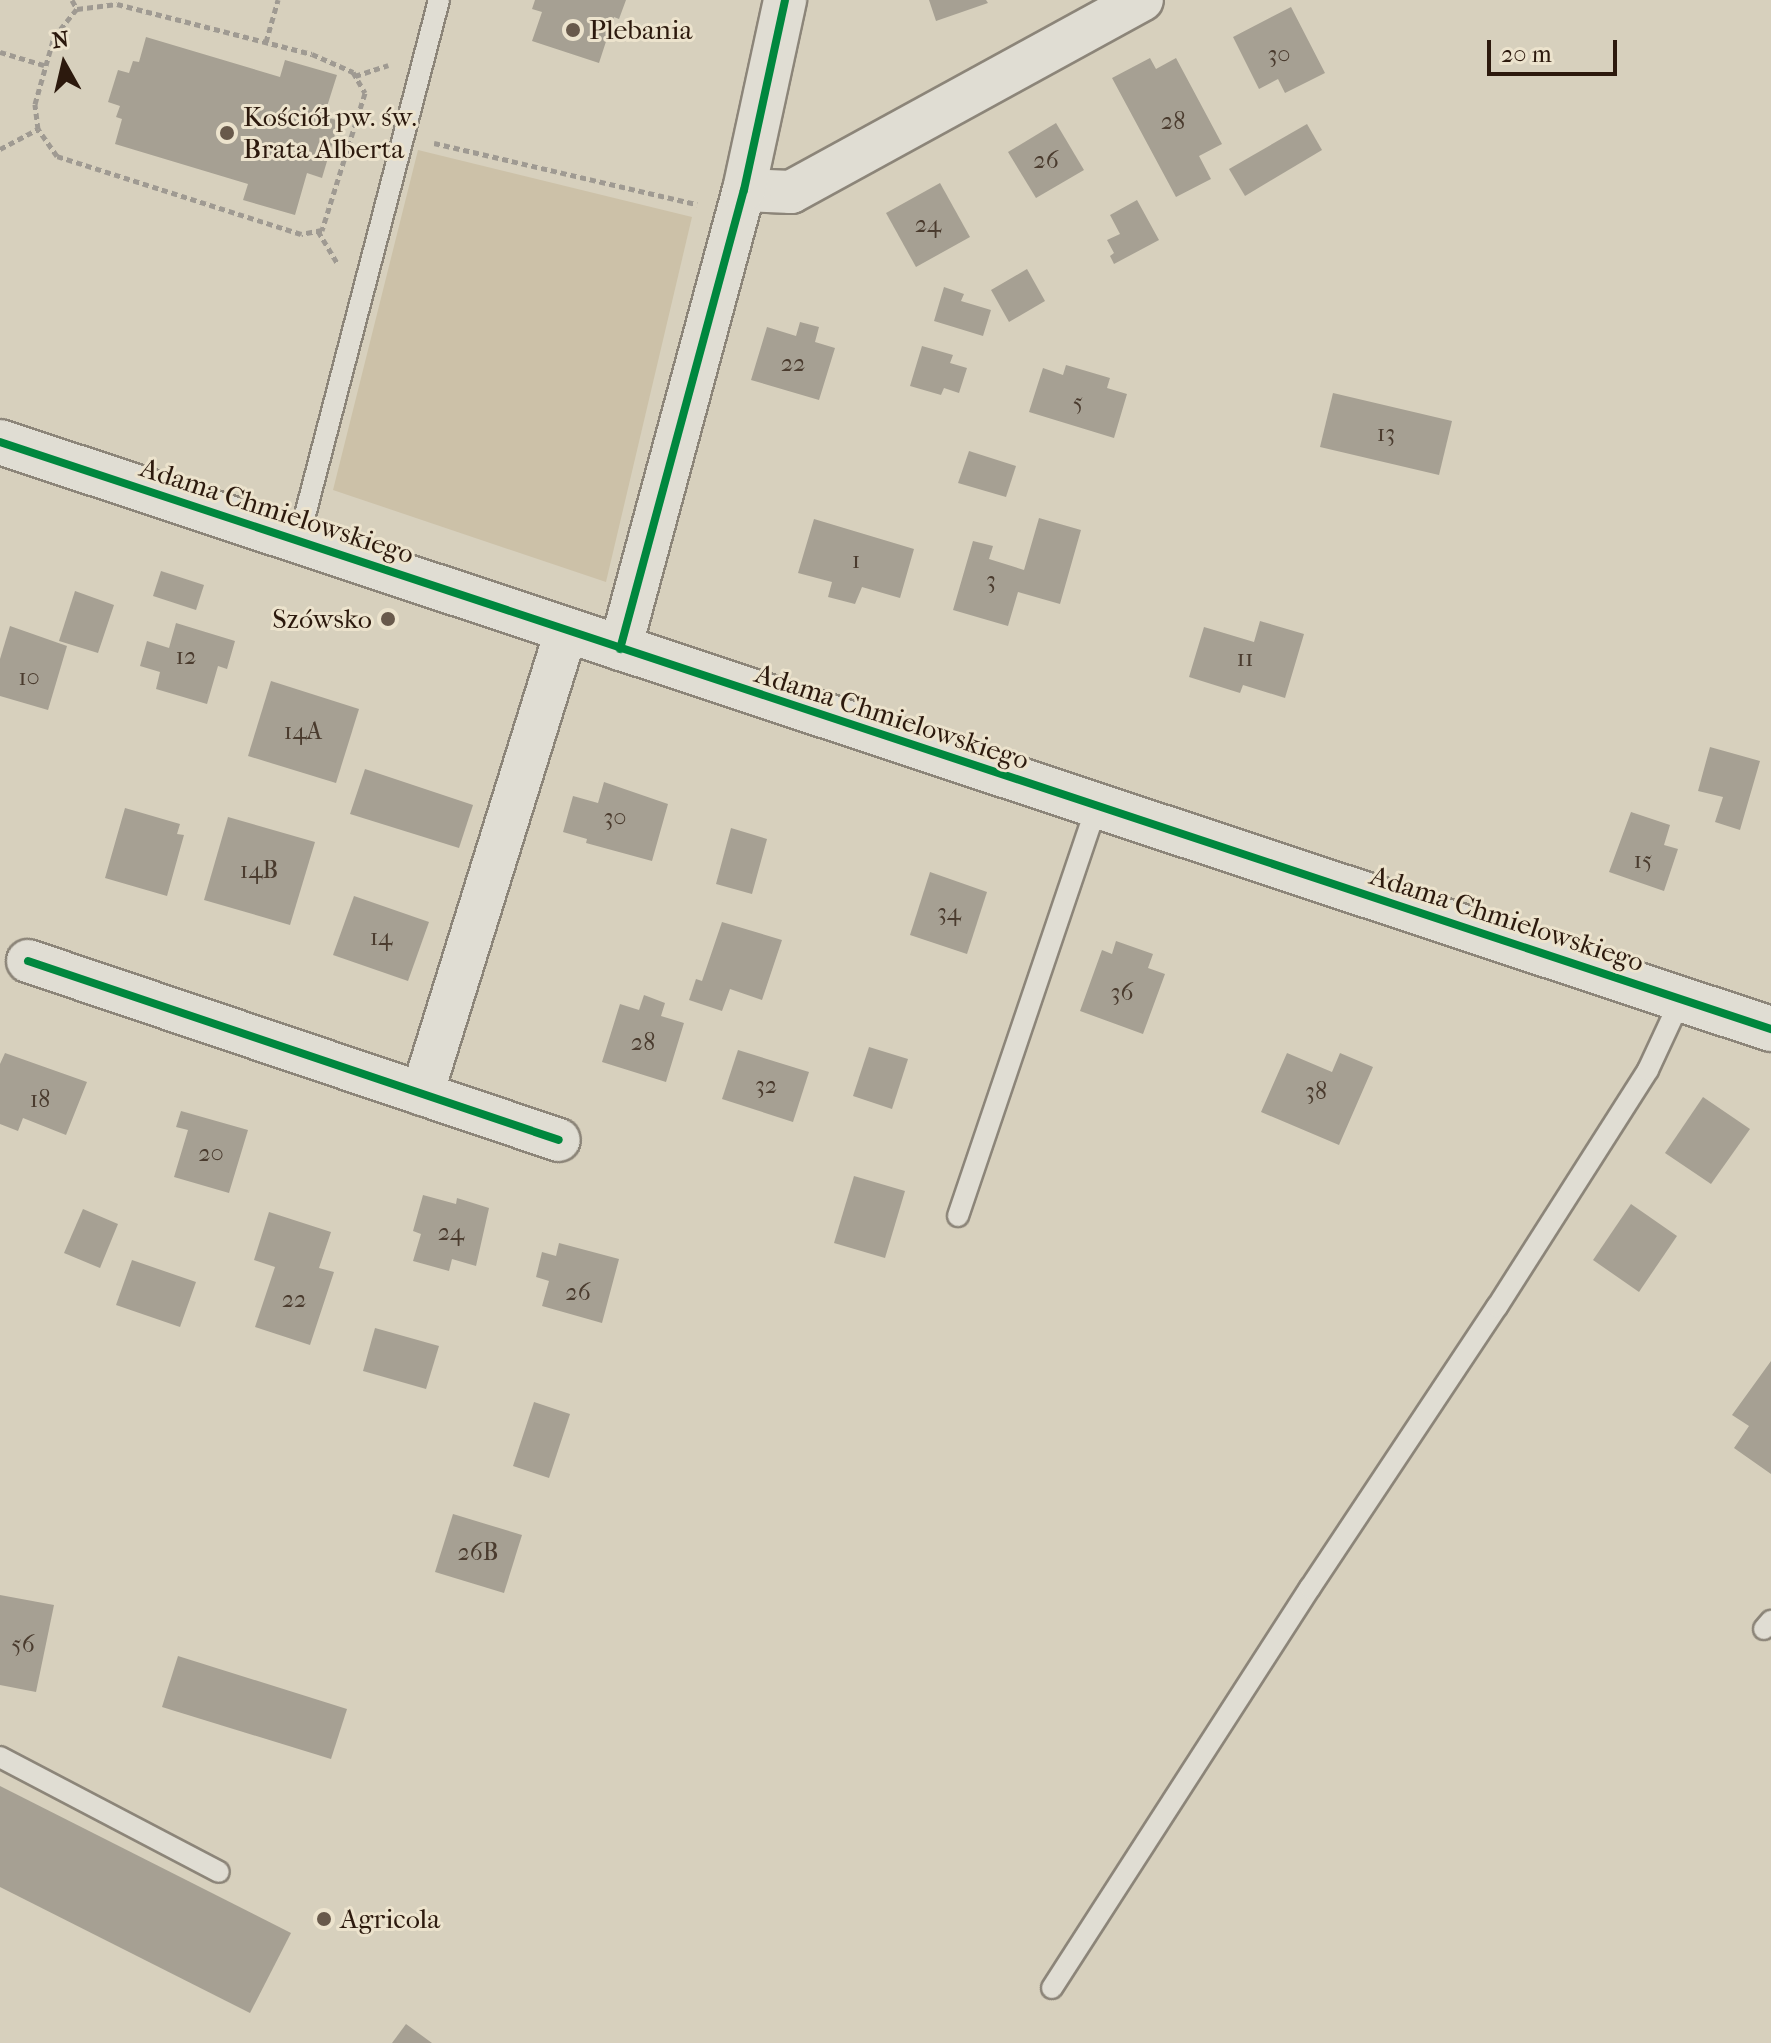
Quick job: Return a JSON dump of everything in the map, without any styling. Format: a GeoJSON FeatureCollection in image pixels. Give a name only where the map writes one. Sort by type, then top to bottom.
{"type":"FeatureCollection","features":[{"type":"Feature","properties":{"kind":"street"},"geometry":{"type":"LineString","coordinates":[[620,649],[741,202],[785,0]]}},
{"type":"Feature","properties":{"kind":"street"},"geometry":{"type":"LineString","coordinates":[[741,202],[791,192],[1142,0]]}},
{"type":"Feature","properties":{"kind":"street","name":"Adama Chmielowskiego"},"geometry":{"type":"LineString","coordinates":[[0,442],[1096,808],[1771,1029]]}},
{"type":"Feature","properties":{"kind":"street"},"geometry":{"type":"LineString","coordinates":[[422,1094],[566,631]]}},
{"type":"Feature","properties":{"kind":"street"},"geometry":{"type":"LineString","coordinates":[[28,961],[559,1140]]}},
{"type":"Feature","properties":{"kind":"lane"},"geometry":{"type":"LineString","coordinates":[[298,542],[439,0]]}},
{"type":"Feature","properties":{"kind":"lane"},"geometry":{"type":"LineString","coordinates":[[958,1216],[1096,808]]}},
{"type":"Feature","properties":{"kind":"lane"},"geometry":{"type":"LineString","coordinates":[[1052,1988],[1648,1070],[1681,999]]}},
{"type":"Feature","properties":{"kind":"lane"},"geometry":{"type":"LineString","coordinates":[[0,1757],[219,1872]]}},
{"type":"Feature","properties":{"kind":"path"},"geometry":{"type":"LineString","coordinates":[[72,0],[77,9]]}},
{"type":"Feature","properties":{"kind":"path"},"geometry":{"type":"LineString","coordinates":[[266,42],[278,0]]}},
{"type":"Feature","properties":{"kind":"path"},"geometry":{"type":"LineString","coordinates":[[117,4],[266,42],[312,54],[353,72],[365,93],[359,122],[322,230],[301,234],[57,156],[38,129],[35,104],[44,65],[54,37],[77,9],[117,4]]}},
{"type":"Feature","properties":{"kind":"path"},"geometry":{"type":"LineString","coordinates":[[0,52],[44,65]]}},
{"type":"Feature","properties":{"kind":"path"},"geometry":{"type":"LineString","coordinates":[[0,149],[38,129]]}},
{"type":"Feature","properties":{"kind":"path"},"geometry":{"type":"LineString","coordinates":[[404,136],[741,202]]}},
{"type":"Feature","properties":{"kind":"shaded area"},"geometry":{"type":"Polygon","coordinates":[[[418,150],[692,217],[606,582],[333,490],[418,150]]]}},
{"type":"Feature","properties":{"kind":"building","name":"Plebania"},"geometry":{"type":"Polygon","coordinates":[[[535,0],[626,0],[619,19],[614,17],[599,63],[532,41],[542,12],[532,9],[535,0]]]}},
{"type":"Feature","properties":{"kind":"building"},"geometry":{"type":"Polygon","coordinates":[[[929,0],[986,0],[988,3],[936,21],[929,0]]]}},
{"type":"Feature","properties":{"kind":"building"},"geometry":{"type":"Polygon","coordinates":[[[1291,7],[1325,73],[1285,93],[1278,79],[1259,89],[1233,37],[1291,7]]]}},
{"type":"Feature","properties":{"kind":"building","name":"Kościół pw. św. Brata Alberta"},"geometry":{"type":"Polygon","coordinates":[[[146,37],[280,77],[285,60],[337,75],[324,116],[339,121],[322,178],[307,173],[295,215],[243,200],[248,184],[115,144],[122,119],[116,117],[120,106],[108,102],[118,70],[129,73],[133,61],[139,62],[146,37]]]}},
{"type":"Feature","properties":{"kind":"building"},"geometry":{"type":"Polygon","coordinates":[[[1150,58],[1156,69],[1176,58],[1222,144],[1199,156],[1211,179],[1176,197],[1112,78],[1150,58]]]}},
{"type":"Feature","properties":{"kind":"building"},"geometry":{"type":"Polygon","coordinates":[[[1056,123],[1084,170],[1036,198],[1008,152],[1056,123]]]}},
{"type":"Feature","properties":{"kind":"building"},"geometry":{"type":"Polygon","coordinates":[[[1307,124],[1322,150],[1245,196],[1229,169],[1307,124]]]}},
{"type":"Feature","properties":{"kind":"building"},"geometry":{"type":"Polygon","coordinates":[[[940,183],[970,237],[916,267],[886,213],[940,183]]]}},
{"type":"Feature","properties":{"kind":"building"},"geometry":{"type":"Polygon","coordinates":[[[1137,200],[1159,240],[1114,264],[1110,256],[1114,253],[1107,240],[1120,234],[1110,215],[1137,200]]]}},
{"type":"Feature","properties":{"kind":"building"},"geometry":{"type":"Polygon","coordinates":[[[1027,269],[1045,301],[1009,322],[991,290],[1027,269]]]}},
{"type":"Feature","properties":{"kind":"building"},"geometry":{"type":"Polygon","coordinates":[[[944,287],[964,294],[961,301],[991,310],[983,336],[934,321],[944,287]]]}},
{"type":"Feature","properties":{"kind":"building"},"geometry":{"type":"Polygon","coordinates":[[[800,322],[819,327],[815,342],[835,348],[819,400],[751,380],[767,327],[796,336],[800,322]]]}},
{"type":"Feature","properties":{"kind":"building"},"geometry":{"type":"Polygon","coordinates":[[[922,346],[953,355],[950,363],[967,368],[959,393],[944,388],[941,395],[910,386],[922,346]]]}},
{"type":"Feature","properties":{"kind":"building"},"geometry":{"type":"Polygon","coordinates":[[[1066,365],[1110,378],[1107,388],[1127,394],[1114,438],[1029,412],[1043,368],[1063,375],[1066,365]]]}},
{"type":"Feature","properties":{"kind":"building"},"geometry":{"type":"Polygon","coordinates":[[[1333,393],[1452,421],[1439,475],[1320,447],[1333,393]]]}},
{"type":"Feature","properties":{"kind":"building"},"geometry":{"type":"Polygon","coordinates":[[[969,451],[1016,466],[1006,497],[958,483],[969,451]]]}},
{"type":"Feature","properties":{"kind":"building"},"geometry":{"type":"Polygon","coordinates":[[[1039,518],[1081,530],[1060,604],[1018,592],[1008,626],[953,610],[973,541],[993,546],[989,559],[1024,570],[1039,518]]]}},
{"type":"Feature","properties":{"kind":"building"},"geometry":{"type":"Polygon","coordinates":[[[814,519],[914,549],[900,598],[862,587],[855,604],[828,597],[832,582],[798,573],[814,519]]]}},
{"type":"Feature","properties":{"kind":"building"},"geometry":{"type":"Polygon","coordinates":[[[161,571],[204,585],[196,610],[153,596],[161,571]]]}},
{"type":"Feature","properties":{"kind":"building"},"geometry":{"type":"Polygon","coordinates":[[[75,591],[114,605],[98,653],[59,641],[75,591]]]}},
{"type":"Feature","properties":{"kind":"building"},"geometry":{"type":"Polygon","coordinates":[[[1260,621],[1304,634],[1285,698],[1243,685],[1240,693],[1189,677],[1204,627],[1254,642],[1260,621]]]}},
{"type":"Feature","properties":{"kind":"building"},"geometry":{"type":"Polygon","coordinates":[[[176,623],[235,641],[227,669],[218,666],[207,704],[156,689],[160,672],[140,666],[147,641],[169,648],[176,623]]]}},
{"type":"Feature","properties":{"kind":"building"},"geometry":{"type":"Polygon","coordinates":[[[10,626],[67,646],[48,710],[0,696],[0,659],[10,626]]]}},
{"type":"Feature","properties":{"kind":"building"},"geometry":{"type":"Polygon","coordinates":[[[271,681],[359,709],[336,783],[248,756],[271,681]]]}},
{"type":"Feature","properties":{"kind":"building"},"geometry":{"type":"Polygon","coordinates":[[[1710,747],[1760,761],[1740,830],[1715,822],[1723,797],[1698,791],[1710,747]]]}},
{"type":"Feature","properties":{"kind":"building"},"geometry":{"type":"Polygon","coordinates":[[[365,769],[473,805],[459,848],[350,814],[365,769]]]}},
{"type":"Feature","properties":{"kind":"building"},"geometry":{"type":"Polygon","coordinates":[[[604,782],[668,804],[652,861],[586,843],[587,839],[563,832],[573,796],[598,803],[604,782]]]}},
{"type":"Feature","properties":{"kind":"building"},"geometry":{"type":"Polygon","coordinates":[[[125,808],[180,824],[177,834],[184,835],[167,896],[105,878],[125,808]]]}},
{"type":"Feature","properties":{"kind":"building"},"geometry":{"type":"Polygon","coordinates":[[[1631,812],[1670,825],[1664,845],[1678,849],[1664,891],[1609,872],[1631,812]]]}},
{"type":"Feature","properties":{"kind":"building"},"geometry":{"type":"Polygon","coordinates":[[[228,817],[315,842],[290,925],[204,900],[228,817]]]}},
{"type":"Feature","properties":{"kind":"building"},"geometry":{"type":"Polygon","coordinates":[[[731,828],[767,839],[752,894],[716,884],[731,828]]]}},
{"type":"Feature","properties":{"kind":"building"},"geometry":{"type":"Polygon","coordinates":[[[930,872],[987,892],[967,954],[910,935],[930,872]]]}},
{"type":"Feature","properties":{"kind":"building"},"geometry":{"type":"Polygon","coordinates":[[[354,896],[429,922],[408,981],[333,955],[354,896]]]}},
{"type":"Feature","properties":{"kind":"building"},"geometry":{"type":"Polygon","coordinates":[[[722,922],[782,940],[762,1000],[730,989],[722,1011],[689,1000],[696,979],[702,981],[722,922]]]}},
{"type":"Feature","properties":{"kind":"building"},"geometry":{"type":"Polygon","coordinates":[[[1116,941],[1153,954],[1148,968],[1165,974],[1143,1034],[1080,1011],[1102,950],[1112,954],[1116,941]]]}},
{"type":"Feature","properties":{"kind":"building"},"geometry":{"type":"Polygon","coordinates":[[[644,995],[665,1003],[661,1016],[684,1023],[666,1082],[602,1062],[620,1004],[639,1010],[644,995]]]}},
{"type":"Feature","properties":{"kind":"building"},"geometry":{"type":"Polygon","coordinates":[[[869,1047],[908,1059],[892,1109],[853,1096],[869,1047]]]}},
{"type":"Feature","properties":{"kind":"building"},"geometry":{"type":"Polygon","coordinates":[[[738,1050],[809,1072],[793,1122],[722,1099],[738,1050]]]}},
{"type":"Feature","properties":{"kind":"building"},"geometry":{"type":"Polygon","coordinates":[[[5,1053],[87,1082],[66,1135],[23,1118],[18,1131],[0,1124],[0,1064],[5,1053]]]}},
{"type":"Feature","properties":{"kind":"building"},"geometry":{"type":"Polygon","coordinates":[[[1287,1053],[1332,1072],[1340,1053],[1373,1067],[1339,1145],[1261,1112],[1287,1053]]]}},
{"type":"Feature","properties":{"kind":"building"},"geometry":{"type":"Polygon","coordinates":[[[1703,1097],[1750,1129],[1711,1184],[1665,1153],[1703,1097]]]}},
{"type":"Feature","properties":{"kind":"building"},"geometry":{"type":"Polygon","coordinates":[[[181,1111],[248,1130],[229,1193],[174,1177],[188,1130],[176,1127],[181,1111]]]}},
{"type":"Feature","properties":{"kind":"building"},"geometry":{"type":"Polygon","coordinates":[[[854,1176],[905,1191],[885,1258],[834,1243],[854,1176]]]}},
{"type":"Feature","properties":{"kind":"building"},"geometry":{"type":"Polygon","coordinates":[[[423,1195],[456,1204],[457,1198],[489,1208],[476,1266],[452,1259],[449,1271],[413,1261],[421,1234],[413,1231],[423,1195]]]}},
{"type":"Feature","properties":{"kind":"building"},"geometry":{"type":"Polygon","coordinates":[[[1631,1204],[1677,1236],[1639,1292],[1593,1260],[1631,1204]]]}},
{"type":"Feature","properties":{"kind":"building"},"geometry":{"type":"Polygon","coordinates":[[[83,1209],[118,1224],[100,1268],[64,1253],[83,1209]]]}},
{"type":"Feature","properties":{"kind":"building"},"geometry":{"type":"Polygon","coordinates":[[[269,1212],[331,1232],[319,1268],[334,1272],[310,1345],[255,1327],[275,1267],[254,1260],[269,1212]]]}},
{"type":"Feature","properties":{"kind":"building"},"geometry":{"type":"Polygon","coordinates":[[[559,1243],[619,1259],[602,1323],[542,1306],[549,1281],[536,1277],[542,1252],[556,1256],[559,1243]]]}},
{"type":"Feature","properties":{"kind":"building"},"geometry":{"type":"Polygon","coordinates":[[[132,1260],[196,1282],[180,1327],[116,1305],[132,1260]]]}},
{"type":"Feature","properties":{"kind":"building"},"geometry":{"type":"Polygon","coordinates":[[[375,1328],[439,1346],[426,1389],[363,1371],[375,1328]]]}},
{"type":"Feature","properties":{"kind":"building"},"geometry":{"type":"Polygon","coordinates":[[[1771,1361],[1771,1474],[1734,1448],[1749,1426],[1732,1415],[1771,1361]]]}},
{"type":"Feature","properties":{"kind":"building"},"geometry":{"type":"Polygon","coordinates":[[[534,1402],[570,1414],[549,1478],[513,1466],[534,1402]]]}},
{"type":"Feature","properties":{"kind":"building"},"geometry":{"type":"Polygon","coordinates":[[[453,1514],[522,1535],[504,1593],[435,1572],[453,1514]]]}},
{"type":"Feature","properties":{"kind":"building"},"geometry":{"type":"Polygon","coordinates":[[[0,1595],[54,1605],[36,1692],[0,1685],[0,1595]]]}},
{"type":"Feature","properties":{"kind":"building"},"geometry":{"type":"Polygon","coordinates":[[[178,1656],[347,1709],[331,1759],[162,1707],[178,1656]]]}},
{"type":"Feature","properties":{"kind":"building"},"geometry":{"type":"Polygon","coordinates":[[[0,1786],[291,1933],[250,2013],[0,1887],[0,1786]]]}},
{"type":"Feature","properties":{"kind":"building"},"geometry":{"type":"Polygon","coordinates":[[[406,2024],[432,2043],[392,2043],[406,2024]]]}},
{"type":"Feature","properties":{"kind":"cycle path"},"geometry":{"type":"LineString","coordinates":[[620,649],[744,190],[785,0]]}},
{"type":"Feature","properties":{"kind":"cycle path"},"geometry":{"type":"LineString","coordinates":[[0,442],[1771,1029]]}},
{"type":"Feature","properties":{"kind":"cycle path"},"geometry":{"type":"LineString","coordinates":[[28,961],[559,1140]]}},
{"type":"Feature","properties":{"kind":"place","name":"Plebania"},"geometry":{"type":"Point","coordinates":[573,30]}},
{"type":"Feature","properties":{"kind":"place","name":"Kościół pw. św. Brata Alberta"},"geometry":{"type":"Point","coordinates":[227,133]}},
{"type":"Feature","properties":{"kind":"place","name":"Szówsko"},"geometry":{"type":"Point","coordinates":[388,619]}},
{"type":"Feature","properties":{"kind":"place","name":"Agricola"},"geometry":{"type":"Point","coordinates":[324,1919]}}]}
